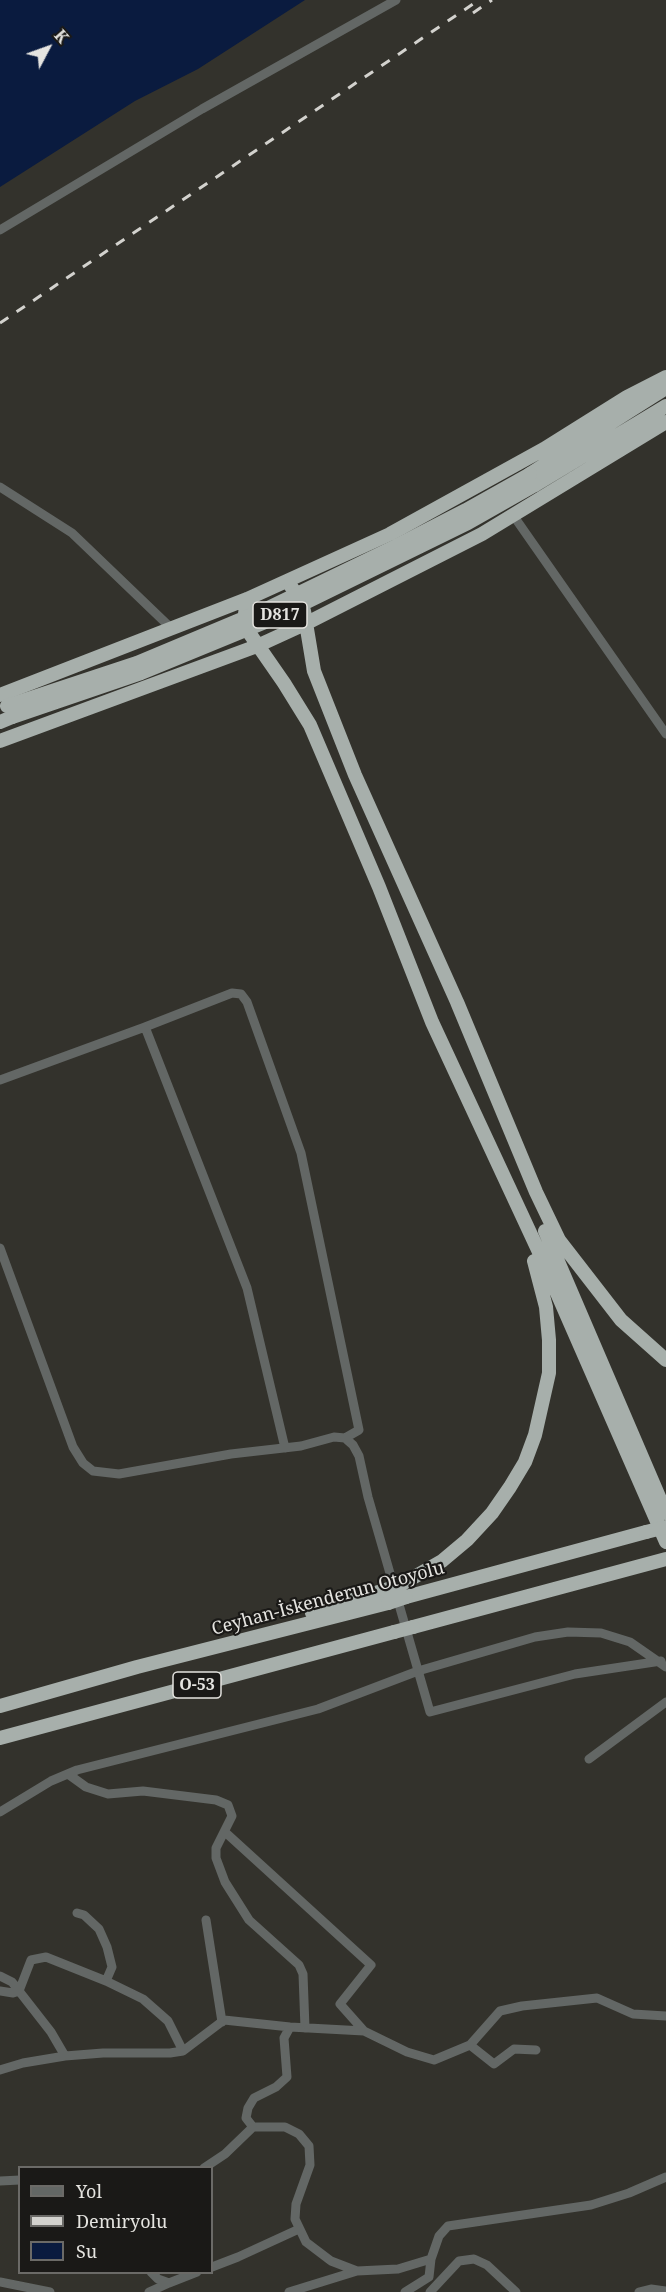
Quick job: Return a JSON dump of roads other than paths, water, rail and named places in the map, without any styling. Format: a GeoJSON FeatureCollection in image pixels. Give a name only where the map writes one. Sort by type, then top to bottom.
{"type":"FeatureCollection","features":[{"type":"Feature","properties":{"kind":"highway"},"geometry":{"type":"LineString","coordinates":[[4,710],[171,628],[247,599],[390,534],[544,449],[627,397],[666,377]]}},
{"type":"Feature","properties":{"kind":"highway","name":"D817"},"geometry":{"type":"LineString","coordinates":[[532,479],[666,388]]}},
{"type":"Feature","properties":{"kind":"highway","name":"D817"},"geometry":{"type":"LineString","coordinates":[[4,710],[137,663],[266,609],[532,479],[666,406]]}},
{"type":"Feature","properties":{"kind":"highway"},"geometry":{"type":"LineString","coordinates":[[0,741],[257,646],[305,624],[482,534],[666,422]]}},
{"type":"Feature","properties":{"kind":"highway"},"geometry":{"type":"LineString","coordinates":[[287,581],[296,592],[304,611],[314,671],[355,776],[464,1019],[536,1192],[559,1240],[621,1320],[666,1360]]}},
{"type":"Feature","properties":{"kind":"highway"},"geometry":{"type":"LineString","coordinates":[[247,599],[245,614],[250,634],[310,725],[380,887],[432,1022],[498,1164],[666,1542]]}},
{"type":"Feature","properties":{"kind":"highway"},"geometry":{"type":"LineString","coordinates":[[464,1019],[491,1102],[666,1513]]}},
{"type":"Feature","properties":{"kind":"highway"},"geometry":{"type":"LineString","coordinates":[[404,1590],[467,1540],[492,1513],[525,1462],[543,1405],[549,1373],[546,1308],[540,1278],[528,1241],[498,1164]]}},
{"type":"Feature","properties":{"kind":"highway","name":"Ceyhan-İskenderun Otoyolu"},"geometry":{"type":"LineString","coordinates":[[0,1706],[404,1590],[666,1527]]}},
{"type":"Feature","properties":{"kind":"highway","name":"O-53"},"geometry":{"type":"LineString","coordinates":[[0,1738],[663,1560]]}},
{"type":"Feature","properties":{"kind":"street"},"geometry":{"type":"LineString","coordinates":[[0,230],[202,109],[396,0]]}},
{"type":"Feature","properties":{"kind":"street"},"geometry":{"type":"LineString","coordinates":[[0,487],[72,533],[171,628]]}},
{"type":"Feature","properties":{"kind":"street"},"geometry":{"type":"LineString","coordinates":[[513,515],[666,734]]}},
{"type":"Feature","properties":{"kind":"street"},"geometry":{"type":"LineString","coordinates":[[0,1080],[231,993],[241,994],[247,1002],[301,1153],[359,1430],[345,1438],[334,1437],[285,1448],[231,1454],[119,1474],[93,1471],[83,1462],[73,1447],[0,1248]]}},
{"type":"Feature","properties":{"kind":"street"},"geometry":{"type":"LineString","coordinates":[[145,1027],[247,1288],[285,1448]]}},
{"type":"Feature","properties":{"kind":"street"},"geometry":{"type":"LineString","coordinates":[[345,1438],[353,1445],[359,1456],[368,1497],[430,1712],[575,1674],[663,1664]]}},
{"type":"Feature","properties":{"kind":"street"},"geometry":{"type":"LineString","coordinates":[[0,1812],[51,1781],[69,1774],[318,1709],[418,1671],[535,1637],[568,1632],[601,1634],[630,1642],[663,1664]]}},
{"type":"Feature","properties":{"kind":"street"},"geometry":{"type":"LineString","coordinates":[[589,1759],[666,1702]]}},
{"type":"Feature","properties":{"kind":"street"},"geometry":{"type":"LineString","coordinates":[[69,1774],[86,1788],[108,1794],[143,1791],[216,1800],[228,1805],[232,1816],[216,1848],[216,1858],[225,1882],[249,1920],[299,1965],[303,1974],[304,2028]]}},
{"type":"Feature","properties":{"kind":"street"},"geometry":{"type":"LineString","coordinates":[[225,1832],[371,1965],[340,2004],[364,2031],[407,2052],[434,2060],[470,2045],[500,2011],[522,2006],[597,1998],[633,2014],[666,2016]]}},
{"type":"Feature","properties":{"kind":"street"},"geometry":{"type":"LineString","coordinates":[[77,1913],[84,1915],[99,1929],[107,1947],[112,1967],[106,1981]]}},
{"type":"Feature","properties":{"kind":"street"},"geometry":{"type":"LineString","coordinates":[[206,1920],[222,2022]]}},
{"type":"Feature","properties":{"kind":"street"},"geometry":{"type":"LineString","coordinates":[[19,1991],[31,1960],[46,1956],[143,1999],[168,2021],[183,2051]]}},
{"type":"Feature","properties":{"kind":"street"},"geometry":{"type":"LineString","coordinates":[[0,1976],[12,1982],[51,2032],[65,2056]]}},
{"type":"Feature","properties":{"kind":"street"},"geometry":{"type":"LineString","coordinates":[[0,1991],[13,1993],[19,1991]]}},
{"type":"Feature","properties":{"kind":"street"},"geometry":{"type":"LineString","coordinates":[[0,2070],[23,2063],[65,2056],[183,2051],[224,2020],[290,2027],[364,2031]]}},
{"type":"Feature","properties":{"kind":"street"},"geometry":{"type":"LineString","coordinates":[[253,2127],[246,2118],[248,2108],[254,2098],[276,2087],[287,2077],[284,2038],[290,2027]]}},
{"type":"Feature","properties":{"kind":"street"},"geometry":{"type":"LineString","coordinates":[[470,2045],[494,2064],[514,2049],[536,2050]]}},
{"type":"Feature","properties":{"kind":"street"},"geometry":{"type":"LineString","coordinates":[[207,2166],[225,2154],[253,2127],[285,2127],[299,2134],[309,2146],[310,2165],[296,2204],[295,2219],[299,2229],[306,2242],[331,2261],[357,2271]]}},
{"type":"Feature","properties":{"kind":"street"},"geometry":{"type":"LineString","coordinates":[[405,2292],[429,2277],[431,2259],[439,2236],[448,2226],[591,2205],[629,2193],[666,2177]]}},
{"type":"Feature","properties":{"kind":"street"},"geometry":{"type":"LineString","coordinates":[[0,2181],[18,2180]]}},
{"type":"Feature","properties":{"kind":"street"},"geometry":{"type":"LineString","coordinates":[[213,2267],[299,2229]]}},
{"type":"Feature","properties":{"kind":"street"},"geometry":{"type":"LineString","coordinates":[[289,2292],[357,2271],[398,2269],[431,2259]]}},
{"type":"Feature","properties":{"kind":"street"},"geometry":{"type":"LineString","coordinates":[[430,2292],[459,2261],[474,2259],[487,2265],[516,2292]]}},
{"type":"Feature","properties":{"kind":"street"},"geometry":{"type":"LineString","coordinates":[[153,2274],[158,2279],[170,2283]]}},
{"type":"Feature","properties":{"kind":"street"},"geometry":{"type":"LineString","coordinates":[[149,2292],[192,2274]]}},
{"type":"Feature","properties":{"kind":"street"},"geometry":{"type":"LineString","coordinates":[[0,2282],[50,2292]]}},
{"type":"Feature","properties":{"kind":"street"},"geometry":{"type":"LineString","coordinates":[[639,2292],[651,2289],[666,2291]]}},
{"type":"Feature","properties":{"kind":"water"},"geometry":{"type":"Polygon","coordinates":[[[0,0],[305,0],[198,69],[135,101],[0,187],[0,0]]]}},
{"type":"Feature","properties":{"kind":"railway"},"geometry":{"type":"LineString","coordinates":[[0,323],[479,0]]}},
{"type":"Feature","properties":{"kind":"railway"},"geometry":{"type":"LineString","coordinates":[[473,13],[492,0]]}}]}
